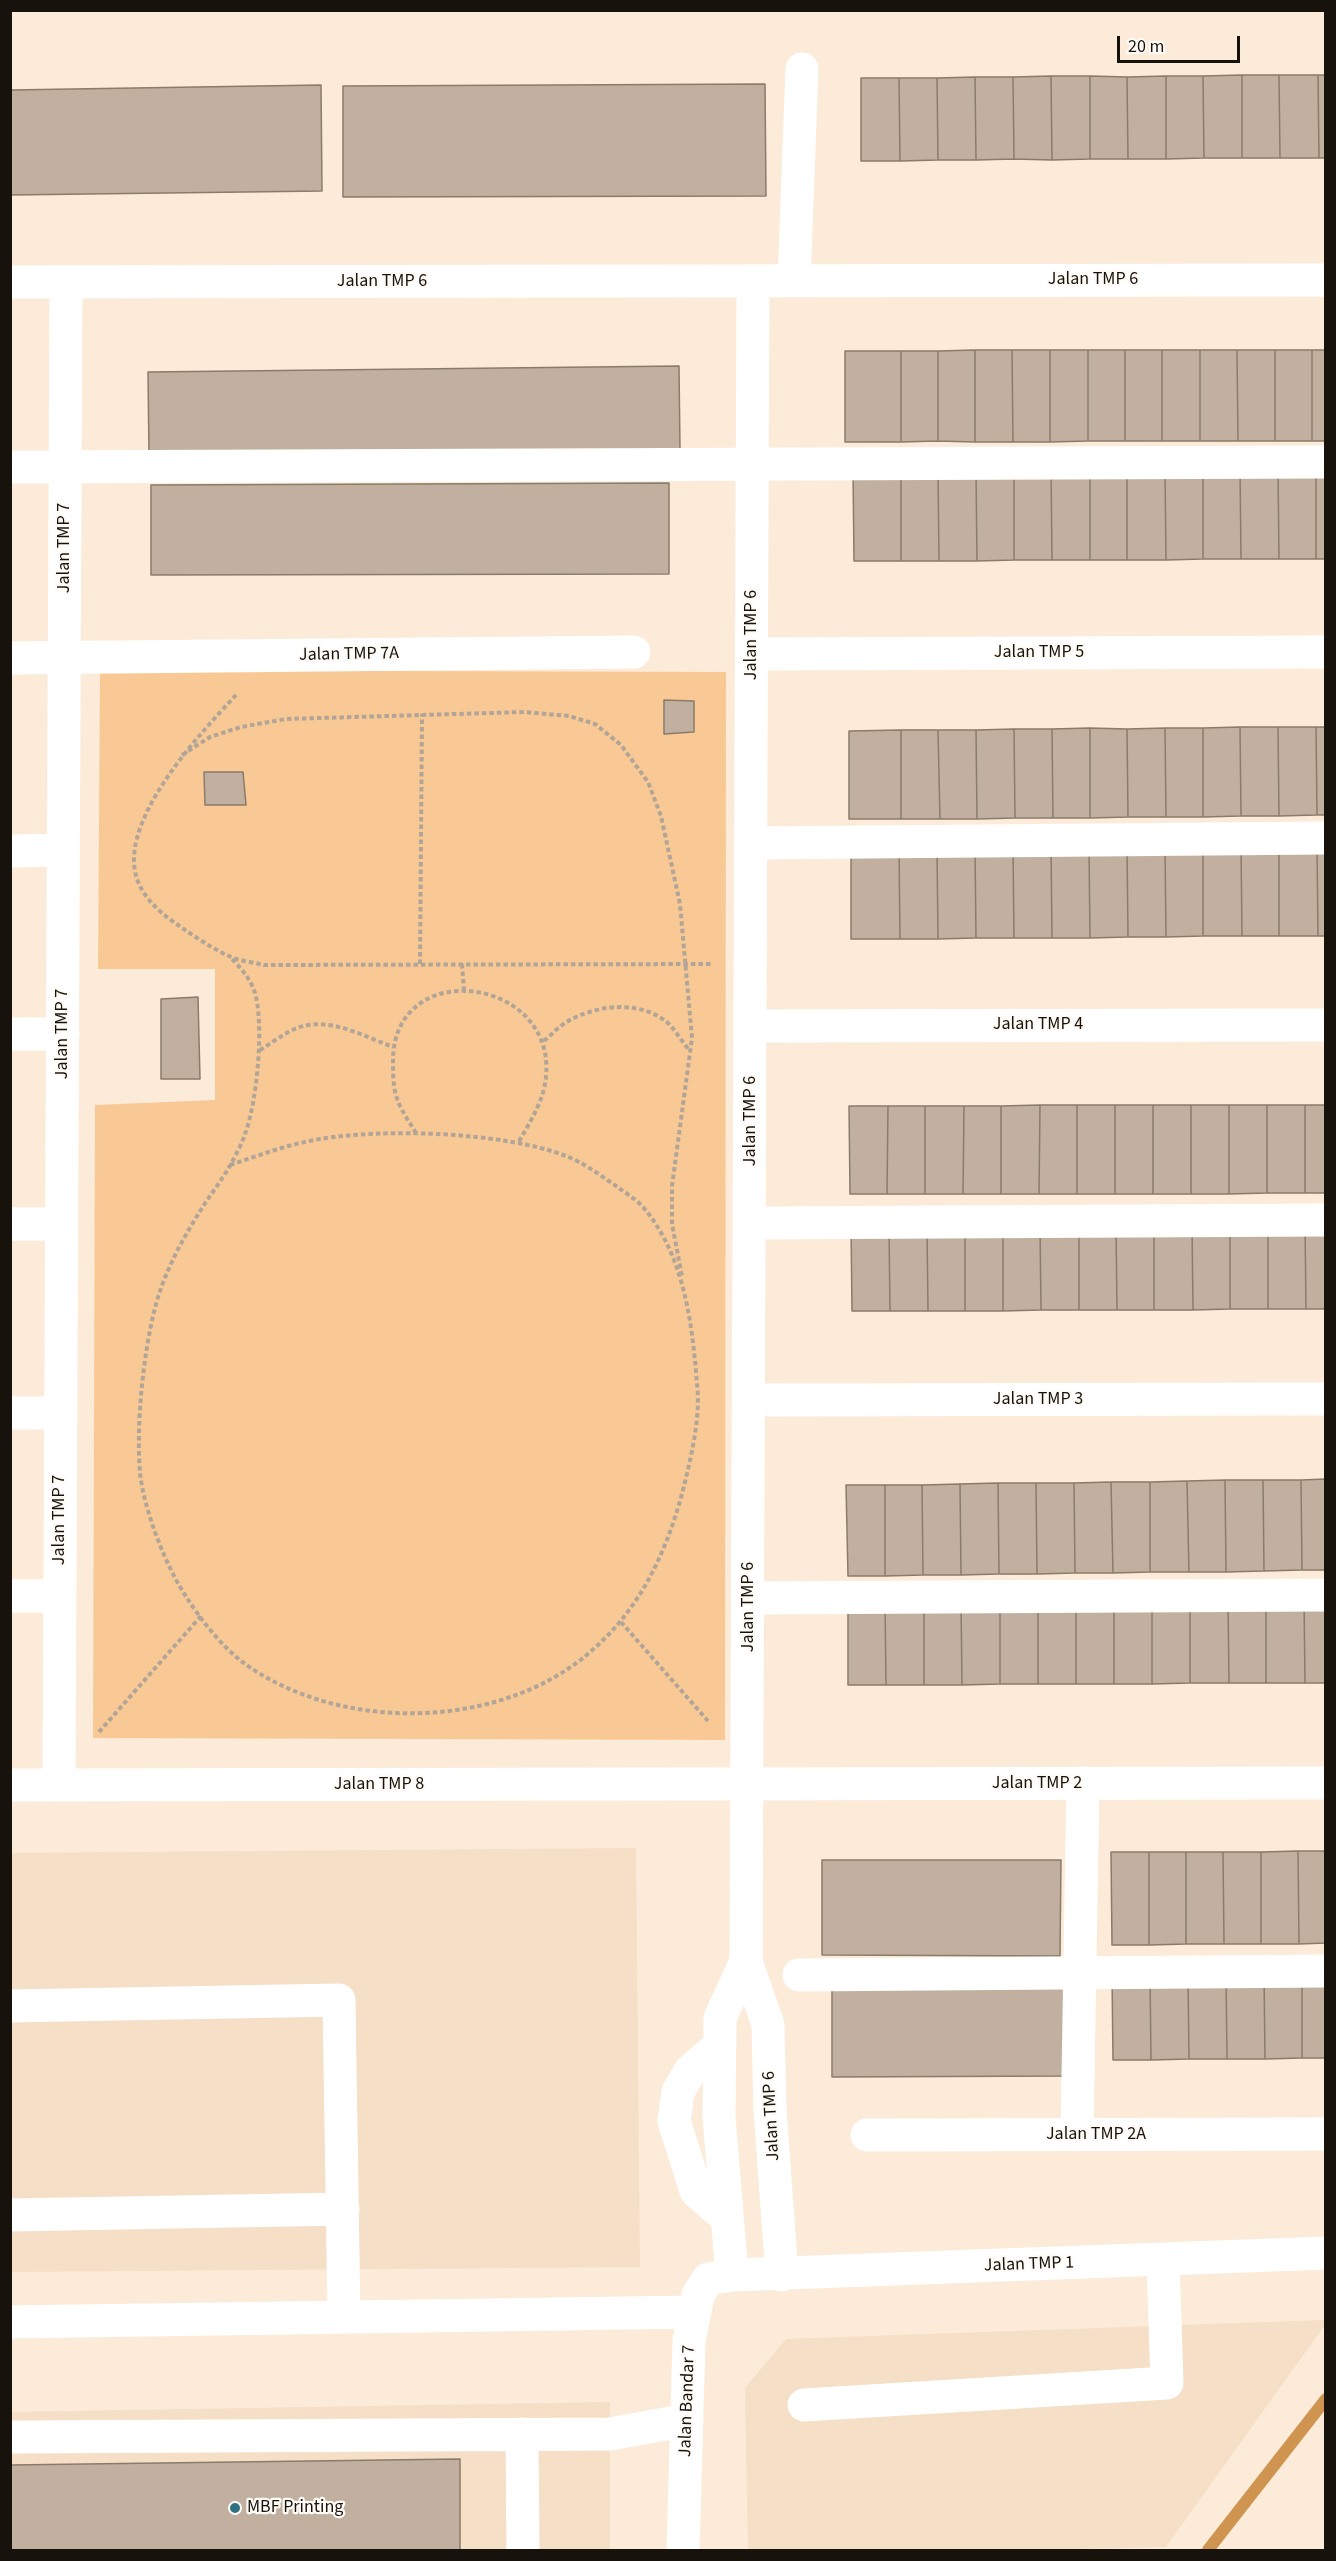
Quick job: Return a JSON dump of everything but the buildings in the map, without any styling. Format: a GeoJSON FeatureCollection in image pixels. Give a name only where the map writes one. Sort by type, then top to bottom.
{"type":"FeatureCollection","features":[{"type":"Feature","properties":{"kind":"street"},"geometry":{"type":"LineString","coordinates":[[794,281],[802,69]]}},
{"type":"Feature","properties":{"kind":"street","name":"Jalan TMP 6"},"geometry":{"type":"LineString","coordinates":[[10,282],[1326,280]]}},
{"type":"Feature","properties":{"kind":"street","name":"Jalan TMP 6"},"geometry":{"type":"LineString","coordinates":[[753,281],[746,1960],[768,2025],[770,2110],[782,2275]]}},
{"type":"Feature","properties":{"kind":"street","name":"Jalan TMP 7"},"geometry":{"type":"LineString","coordinates":[[59,1785],[66,282]]}},
{"type":"Feature","properties":{"kind":"street"},"geometry":{"type":"LineString","coordinates":[[10,467],[1326,462]]}},
{"type":"Feature","properties":{"kind":"street","name":"Jalan TMP 7A"},"geometry":{"type":"LineString","coordinates":[[10,658],[634,652]]}},
{"type":"Feature","properties":{"kind":"street","name":"Jalan TMP 5"},"geometry":{"type":"LineString","coordinates":[[752,654],[1326,652]]}},
{"type":"Feature","properties":{"kind":"street"},"geometry":{"type":"LineString","coordinates":[[752,843],[1326,838]]}},
{"type":"Feature","properties":{"kind":"street"},"geometry":{"type":"LineString","coordinates":[[10,851],[63,850]]}},
{"type":"Feature","properties":{"kind":"street","name":"Jalan TMP 4"},"geometry":{"type":"LineString","coordinates":[[751,1026],[1326,1025]]}},
{"type":"Feature","properties":{"kind":"street"},"geometry":{"type":"LineString","coordinates":[[10,1034],[63,1034]]}},
{"type":"Feature","properties":{"kind":"street"},"geometry":{"type":"LineString","coordinates":[[750,1223],[1326,1220]]}},
{"type":"Feature","properties":{"kind":"street"},"geometry":{"type":"LineString","coordinates":[[10,1224],[62,1224]]}},
{"type":"Feature","properties":{"kind":"street","name":"Jalan TMP 3"},"geometry":{"type":"LineString","coordinates":[[750,1400],[1326,1399]]}},
{"type":"Feature","properties":{"kind":"street"},"geometry":{"type":"LineString","coordinates":[[10,1413],[61,1413]]}},
{"type":"Feature","properties":{"kind":"street"},"geometry":{"type":"LineString","coordinates":[[749,1598],[1326,1595]]}},
{"type":"Feature","properties":{"kind":"street"},"geometry":{"type":"LineString","coordinates":[[10,1596],[60,1596]]}},
{"type":"Feature","properties":{"kind":"street","name":"Jalan TMP 8"},"geometry":{"type":"LineString","coordinates":[[10,1785],[748,1771]]}},
{"type":"Feature","properties":{"kind":"street","name":"Jalan TMP 2"},"geometry":{"type":"LineString","coordinates":[[748,1771],[1083,1784],[1326,1783]]}},
{"type":"Feature","properties":{"kind":"street"},"geometry":{"type":"LineString","coordinates":[[1077,2135],[1083,1784]]}},
{"type":"Feature","properties":{"kind":"street","name":"Jalan TMP 6"},"geometry":{"type":"LineString","coordinates":[[732,2275],[719,2117],[720,2018],[746,1960]]}},
{"type":"Feature","properties":{"kind":"street"},"geometry":{"type":"LineString","coordinates":[[799,1976],[1326,1971]]}},
{"type":"Feature","properties":{"kind":"street"},"geometry":{"type":"LineString","coordinates":[[10,2006],[339,2000],[344,2317]]}},
{"type":"Feature","properties":{"kind":"street"},"geometry":{"type":"LineString","coordinates":[[720,2045],[690,2071],[678,2092],[674,2121],[696,2191],[727,2218]]}},
{"type":"Feature","properties":{"kind":"street","name":"Jalan TMP 2A"},"geometry":{"type":"LineString","coordinates":[[867,2135],[1326,2134]]}},
{"type":"Feature","properties":{"kind":"street"},"geometry":{"type":"LineString","coordinates":[[10,2215],[343,2209]]}},
{"type":"Feature","properties":{"kind":"street","name":"Jalan TMP 1"},"geometry":{"type":"LineString","coordinates":[[732,2275],[782,2275],[1326,2253]]}},
{"type":"Feature","properties":{"kind":"street"},"geometry":{"type":"LineString","coordinates":[[804,2405],[1167,2383],[1163,2260]]}},
{"type":"Feature","properties":{"kind":"street","name":"Jalan Bandar 7"},"geometry":{"type":"LineString","coordinates":[[683,2550],[689,2341],[694,2312],[699,2295],[708,2279],[732,2275]]}},
{"type":"Feature","properties":{"kind":"street"},"geometry":{"type":"LineString","coordinates":[[10,2322],[694,2312]]}},
{"type":"Feature","properties":{"kind":"street"},"geometry":{"type":"LineString","coordinates":[[10,2437],[610,2434],[687,2420]]}},
{"type":"Feature","properties":{"kind":"street"},"geometry":{"type":"LineString","coordinates":[[522,2434],[523,2550]]}},
{"type":"Feature","properties":{"kind":"path"},"geometry":{"type":"LineString","coordinates":[[182,755],[210,737],[241,727],[286,719],[524,712],[569,716],[595,724],[621,745],[648,782],[661,816],[680,904],[692,1038],[672,1186],[672,1224],[694,1340],[699,1396],[694,1443],[681,1499],[667,1544],[649,1583],[621,1622],[587,1656],[546,1683],[508,1700],[450,1710],[360,1711],[323,1702],[282,1686],[238,1659],[185,1596],[166,1557],[150,1514],[140,1474],[142,1394],[156,1306],[176,1253],[200,1210],[230,1165],[247,1130],[259,1051],[256,996],[246,974],[230,957],[168,918],[152,904],[139,885],[136,874],[134,864],[136,838],[161,787],[182,755],[243,688]]}},
{"type":"Feature","properties":{"kind":"path"},"geometry":{"type":"LineString","coordinates":[[420,964],[422,714]]}},
{"type":"Feature","properties":{"kind":"path"},"geometry":{"type":"LineString","coordinates":[[230,957],[264,964],[751,964]]}},
{"type":"Feature","properties":{"kind":"path"},"geometry":{"type":"LineString","coordinates":[[462,964],[464,990]]}},
{"type":"Feature","properties":{"kind":"path"},"geometry":{"type":"LineString","coordinates":[[416,1133],[398,1101],[393,1071],[393,1047],[402,1019],[422,1002],[447,991],[464,990],[509,1001],[530,1022],[544,1041],[544,1088],[535,1114],[518,1143]]}},
{"type":"Feature","properties":{"kind":"path"},"geometry":{"type":"LineString","coordinates":[[544,1041],[565,1023],[588,1013],[619,1006],[652,1013],[670,1025],[690,1052]]}},
{"type":"Feature","properties":{"kind":"path"},"geometry":{"type":"LineString","coordinates":[[259,1051],[297,1028],[320,1024],[343,1028],[393,1047]]}},
{"type":"Feature","properties":{"kind":"path"},"geometry":{"type":"LineString","coordinates":[[230,1165],[287,1145],[325,1138],[416,1133],[518,1143],[568,1156],[608,1180],[641,1204],[664,1239],[683,1285]]}},
{"type":"Feature","properties":{"kind":"path"},"geometry":{"type":"LineString","coordinates":[[93,1738],[201,1616]]}},
{"type":"Feature","properties":{"kind":"path"},"geometry":{"type":"LineString","coordinates":[[621,1622],[725,1740],[748,1771]]}},
{"type":"Feature","properties":{"kind":"shaded area"},"geometry":{"type":"Polygon","coordinates":[[[100,670],[726,672],[725,1740],[93,1738],[95,1105],[215,1100],[215,969],[98,969],[100,670]]]}},
{"type":"Feature","properties":{"kind":"shaded area"},"geometry":{"type":"Polygon","coordinates":[[[636,1848],[640,2267],[11,2272],[10,1853],[636,1848]]]}},
{"type":"Feature","properties":{"kind":"shaded area"},"geometry":{"type":"Polygon","coordinates":[[[1325,2320],[1325,2325],[1166,2547],[1038,2550],[748,2550],[745,2388],[786,2339],[1325,2320]]]}},
{"type":"Feature","properties":{"kind":"shaded area"},"geometry":{"type":"Polygon","coordinates":[[[610,2402],[610,2550],[11,2550],[10,2412],[610,2402]]]}},
{"type":"Feature","properties":{"kind":"waterway"},"geometry":{"type":"LineString","coordinates":[[1208,2550],[1326,2399]]}},
{"type":"Feature","properties":{"kind":"place","name":"MBF Printing"},"geometry":{"type":"Point","coordinates":[235,2508]}}]}
